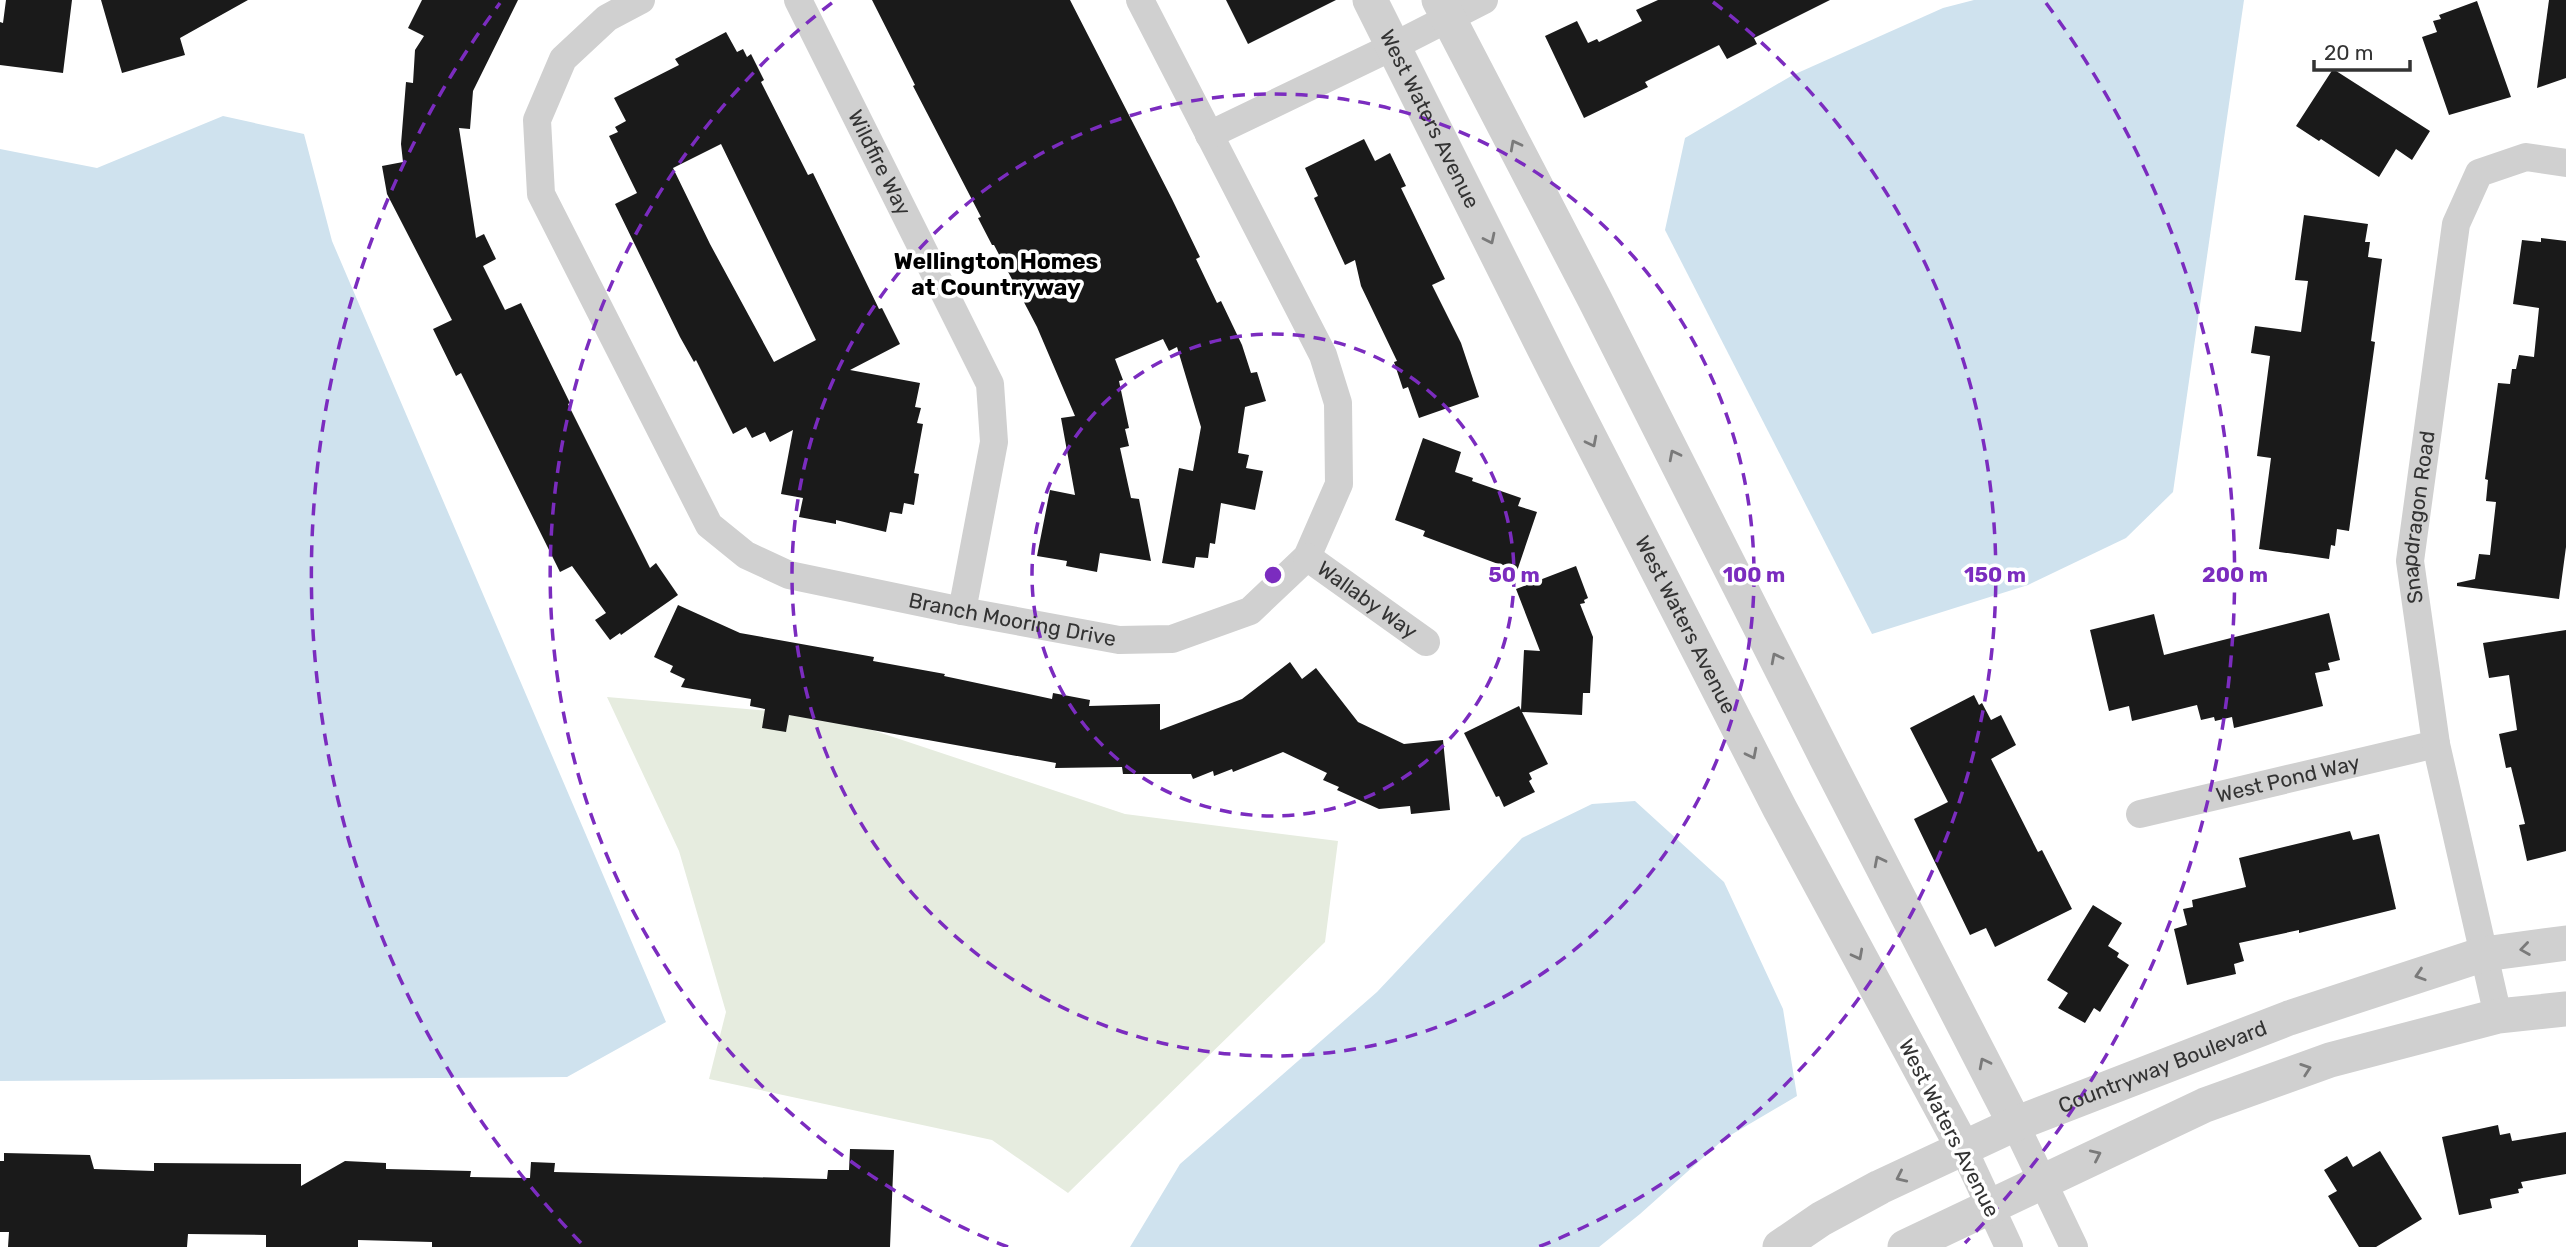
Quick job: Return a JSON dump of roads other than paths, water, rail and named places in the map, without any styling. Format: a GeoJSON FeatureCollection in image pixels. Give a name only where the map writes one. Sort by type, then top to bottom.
{"type":"FeatureCollection","features":[{"type":"Feature","properties":{"kind":"street","name":"Branch Mooring Drive"},"geometry":{"type":"LineString","coordinates":[[641,0],[607,18],[563,59],[537,120],[541,194],[709,525],[746,555],[789,575],[1119,640],[1172,639],[1250,611],[1307,557],[1339,484],[1338,403],[1323,355],[1140,0]]}},
{"type":"Feature","properties":{"kind":"street","name":"Wildfire Way"},"geometry":{"type":"LineString","coordinates":[[798,0],[990,384],[994,442],[962,611]]}},
{"type":"Feature","properties":{"kind":"street","name":"West Waters Avenue"},"geometry":{"type":"LineString","coordinates":[[1370,0],[1556,372],[1774,797],[1963,1148],[2009,1247]]}},
{"type":"Feature","properties":{"kind":"street"},"geometry":{"type":"LineString","coordinates":[[1209,135],[1394,46],[1444,9],[1484,0]]}},
{"type":"Feature","properties":{"kind":"street"},"geometry":{"type":"LineString","coordinates":[[1444,9],[2015,1124],[2074,1247]]}},
{"type":"Feature","properties":{"kind":"street","name":"Snapdragon Road"},"geometry":{"type":"LineString","coordinates":[[2498,1016],[2436,744],[2410,561],[2456,224],[2479,173],[2526,157],[2566,163]]}},
{"type":"Feature","properties":{"kind":"street","name":"Wallaby Way"},"geometry":{"type":"LineString","coordinates":[[1307,557],[1426,642]]}},
{"type":"Feature","properties":{"kind":"street","name":"West Pond Way"},"geometry":{"type":"LineString","coordinates":[[2140,814],[2436,744]]}},
{"type":"Feature","properties":{"kind":"street","name":"Countryway Boulevard"},"geometry":{"type":"LineString","coordinates":[[1780,1247],[1821,1219],[1880,1186],[2015,1124],[2289,1018],[2484,954],[2566,943]]}},
{"type":"Feature","properties":{"kind":"street"},"geometry":{"type":"LineString","coordinates":[[1905,1247],[2217,1100],[2330,1060],[2498,1016],[2566,1009]]}},
{"type":"Feature","properties":{"kind":"water"},"geometry":{"type":"Polygon","coordinates":[[[1974,0],[2244,0],[2173,492],[2126,538],[2028,585],[1872,634],[1665,230],[1685,138],[1793,75],[1943,8],[1974,0]]]}},
{"type":"Feature","properties":{"kind":"water"},"geometry":{"type":"Polygon","coordinates":[[[223,116],[304,134],[332,241],[666,1022],[567,1077],[0,1081],[0,149],[97,168],[223,116]]]}},
{"type":"Feature","properties":{"kind":"water"},"geometry":{"type":"Polygon","coordinates":[[[1635,801],[1724,882],[1783,1009],[1797,1096],[1724,1139],[1599,1247],[1130,1247],[1180,1164],[1377,992],[1522,838],[1592,804],[1635,801]]]}},
{"type":"Feature","properties":{"kind":"district","name":"Wellington Homes at Countryway"},"geometry":{"type":"Point","coordinates":[996,274]}}]}
